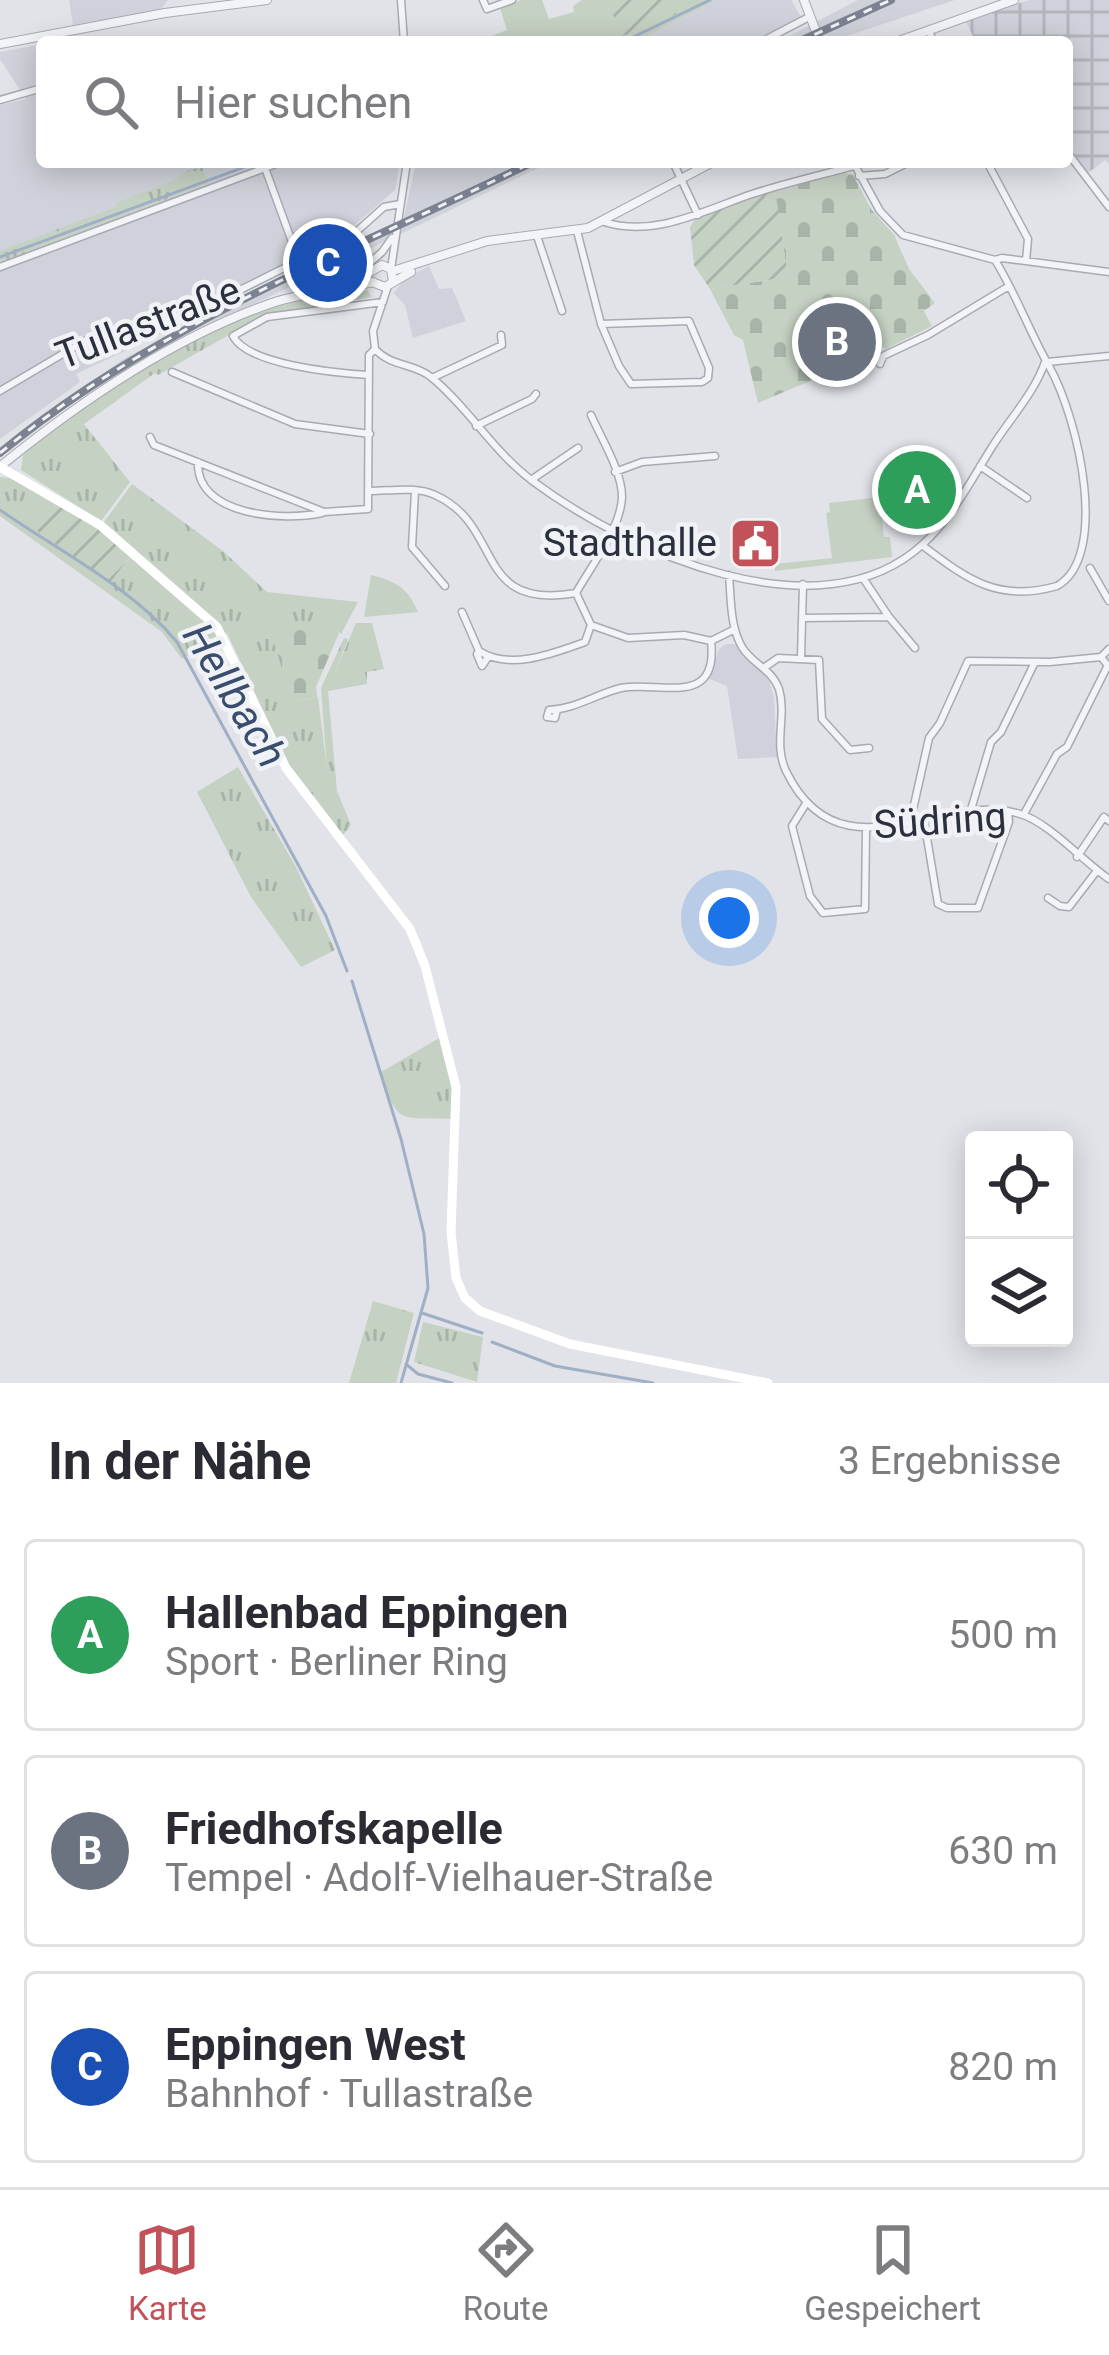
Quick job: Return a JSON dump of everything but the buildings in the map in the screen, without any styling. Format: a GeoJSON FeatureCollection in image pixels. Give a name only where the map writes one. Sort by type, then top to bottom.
{"type":"FeatureCollection","features":[{"type":"Feature","properties":{"kind":"main road"},"geometry":{"type":"LineString","coordinates":[[1,466],[100,525],[217,628],[286,768],[410,929],[435,1001],[456,1087],[451,1232],[456,1278],[465,1298],[480,1312],[570,1344],[768,1383]]}},
{"type":"Feature","properties":{"kind":"street"},"geometry":{"type":"LineString","coordinates":[[37,36],[180,5],[267,0]]}},
{"type":"Feature","properties":{"kind":"street"},"geometry":{"type":"LineString","coordinates":[[401,0],[404,36]]}},
{"type":"Feature","properties":{"kind":"street"},"geometry":{"type":"LineString","coordinates":[[483,0],[487,9],[512,0]]}},
{"type":"Feature","properties":{"kind":"street"},"geometry":{"type":"LineString","coordinates":[[804,0],[817,36]]}},
{"type":"Feature","properties":{"kind":"street"},"geometry":{"type":"LineString","coordinates":[[912,36],[1013,0]]}},
{"type":"Feature","properties":{"kind":"street"},"geometry":{"type":"LineString","coordinates":[[773,36],[809,17]]}},
{"type":"Feature","properties":{"kind":"street"},"geometry":{"type":"LineString","coordinates":[[929,30],[931,36]]}},
{"type":"Feature","properties":{"kind":"street"},"geometry":{"type":"LineString","coordinates":[[0,44],[36,36]]}},
{"type":"Feature","properties":{"kind":"street"},"geometry":{"type":"LineString","coordinates":[[0,100],[36,90]]}},
{"type":"Feature","properties":{"kind":"street"},"geometry":{"type":"LineString","coordinates":[[1073,160],[1109,206]]}},
{"type":"Feature","properties":{"kind":"street"},"geometry":{"type":"LineString","coordinates":[[0,267],[264,168],[299,261]]}},
{"type":"Feature","properties":{"kind":"street"},"geometry":{"type":"LineString","coordinates":[[406,168],[373,332],[375,349],[384,359],[432,378],[531,480],[609,531],[670,559],[729,574],[802,584],[874,575],[922,545],[980,466],[1046,362]]}},
{"type":"Feature","properties":{"kind":"street"},"geometry":{"type":"LineString","coordinates":[[676,168],[698,215]]}},
{"type":"Feature","properties":{"kind":"street"},"geometry":{"type":"LineString","coordinates":[[1,466],[58,419],[124,375],[255,310],[384,277],[481,243],[577,231],[700,168]]}},
{"type":"Feature","properties":{"kind":"street"},"geometry":{"type":"LineString","coordinates":[[604,221],[622,227],[686,220],[754,193],[840,168]]}},
{"type":"Feature","properties":{"kind":"street"},"geometry":{"type":"LineString","coordinates":[[856,168],[880,211],[903,235],[995,260],[1109,272]]}},
{"type":"Feature","properties":{"kind":"street"},"geometry":{"type":"LineString","coordinates":[[860,176],[897,168]]}},
{"type":"Feature","properties":{"kind":"street"},"geometry":{"type":"LineString","coordinates":[[991,168],[1028,239],[1026,261]]}},
{"type":"Feature","properties":{"kind":"street","name":"Tullastraße"},"geometry":{"type":"LineString","coordinates":[[0,391],[88,339],[181,315],[299,261],[356,232],[384,207],[400,204]]}},
{"type":"Feature","properties":{"kind":"street"},"geometry":{"type":"LineString","coordinates":[[577,231],[601,324],[632,384],[708,378],[709,368],[689,321],[601,324]]}},
{"type":"Feature","properties":{"kind":"street"},"geometry":{"type":"LineString","coordinates":[[384,277],[394,235]]}},
{"type":"Feature","properties":{"kind":"street"},"geometry":{"type":"LineString","coordinates":[[343,286],[394,235]]}},
{"type":"Feature","properties":{"kind":"street"},"geometry":{"type":"LineString","coordinates":[[537,236],[562,311]]}},
{"type":"Feature","properties":{"kind":"street"},"geometry":{"type":"LineString","coordinates":[[394,246],[402,261],[420,264]]}},
{"type":"Feature","properties":{"kind":"street"},"geometry":{"type":"LineString","coordinates":[[323,292],[439,258]]}},
{"type":"Feature","properties":{"kind":"street"},"geometry":{"type":"LineString","coordinates":[[995,260],[1088,440]]}},
{"type":"Feature","properties":{"kind":"street"},"geometry":{"type":"LineString","coordinates":[[1004,276],[1015,260]]}},
{"type":"Feature","properties":{"kind":"street"},"geometry":{"type":"LineString","coordinates":[[880,364],[883,356],[1009,286]]}},
{"type":"Feature","properties":{"kind":"street"},"geometry":{"type":"LineString","coordinates":[[368,375],[303,368],[234,341],[236,332],[267,316],[380,302]]}},
{"type":"Feature","properties":{"kind":"street"},"geometry":{"type":"LineString","coordinates":[[432,378],[502,345],[501,335]]}},
{"type":"Feature","properties":{"kind":"street"},"geometry":{"type":"LineString","coordinates":[[198,462],[205,487],[218,500],[238,509],[287,518],[368,509],[368,375],[369,356],[375,349]]}},
{"type":"Feature","properties":{"kind":"street"},"geometry":{"type":"LineString","coordinates":[[1046,362],[1109,356]]}},
{"type":"Feature","properties":{"kind":"street"},"geometry":{"type":"LineString","coordinates":[[172,372],[295,424],[341,434],[370,434]]}},
{"type":"Feature","properties":{"kind":"street"},"geometry":{"type":"LineString","coordinates":[[476,426],[536,394]]}},
{"type":"Feature","properties":{"kind":"street"},"geometry":{"type":"LineString","coordinates":[[576,593],[622,499],[591,415]]}},
{"type":"Feature","properties":{"kind":"street"},"geometry":{"type":"LineString","coordinates":[[150,437],[154,445],[324,512]]}},
{"type":"Feature","properties":{"kind":"street"},"geometry":{"type":"LineString","coordinates":[[531,480],[578,448]]}},
{"type":"Feature","properties":{"kind":"street"},"geometry":{"type":"LineString","coordinates":[[615,472],[642,462],[715,456]]}},
{"type":"Feature","properties":{"kind":"street"},"geometry":{"type":"LineString","coordinates":[[980,466],[1028,499]]}},
{"type":"Feature","properties":{"kind":"street"},"geometry":{"type":"LineString","coordinates":[[370,490],[416,490],[439,496],[476,531],[497,572],[519,592],[551,598],[576,593]]}},
{"type":"Feature","properties":{"kind":"street"},"geometry":{"type":"LineString","coordinates":[[416,490],[412,547],[445,586]]}},
{"type":"Feature","properties":{"kind":"street"},"geometry":{"type":"LineString","coordinates":[[922,545],[969,580],[1002,590],[1060,586],[1090,568],[1109,596]]}},
{"type":"Feature","properties":{"kind":"street"},"geometry":{"type":"LineString","coordinates":[[729,574],[735,629],[742,647],[765,667],[780,697],[781,760],[807,802],[792,826],[810,896],[823,913],[866,909],[866,829]]}},
{"type":"Feature","properties":{"kind":"street"},"geometry":{"type":"LineString","coordinates":[[863,578],[915,648]]}},
{"type":"Feature","properties":{"kind":"street"},"geometry":{"type":"LineString","coordinates":[[801,658],[802,584]]}},
{"type":"Feature","properties":{"kind":"street"},"geometry":{"type":"LineString","coordinates":[[462,612],[478,651],[488,657],[548,656],[585,641],[591,626],[576,593]]}},
{"type":"Feature","properties":{"kind":"street"},"geometry":{"type":"LineString","coordinates":[[803,618],[889,617]]}},
{"type":"Feature","properties":{"kind":"street"},"geometry":{"type":"LineString","coordinates":[[591,626],[628,638],[684,635],[711,641],[735,629]]}},
{"type":"Feature","properties":{"kind":"street"},"geometry":{"type":"LineString","coordinates":[[557,710],[624,687],[656,691],[692,686],[711,658],[711,641]]}},
{"type":"Feature","properties":{"kind":"street"},"geometry":{"type":"LineString","coordinates":[[914,822],[929,738],[968,661],[1101,657],[1109,649]]}},
{"type":"Feature","properties":{"kind":"street"},"geometry":{"type":"LineString","coordinates":[[1024,814],[1057,754],[1067,747],[1108,667],[1101,657]]}},
{"type":"Feature","properties":{"kind":"street"},"geometry":{"type":"LineString","coordinates":[[765,667],[778,658],[821,662],[822,719],[850,751],[869,748]]}},
{"type":"Feature","properties":{"kind":"street"},"geometry":{"type":"LineString","coordinates":[[970,813],[992,742],[1035,662]]}},
{"type":"Feature","properties":{"kind":"street","name":"Südring"},"geometry":{"type":"LineString","coordinates":[[807,802],[833,820],[866,829],[970,813],[1024,814],[1109,879]]}},
{"type":"Feature","properties":{"kind":"street"},"geometry":{"type":"LineString","coordinates":[[924,820],[938,904],[977,908],[1009,822],[1008,812]]}},
{"type":"Feature","properties":{"kind":"street"},"geometry":{"type":"LineString","coordinates":[[1077,857],[1108,816]]}},
{"type":"Feature","properties":{"kind":"street"},"geometry":{"type":"LineString","coordinates":[[1048,898],[1070,907],[1096,871]]}},
{"type":"Feature","properties":{"kind":"shaded area"},"geometry":{"type":"Polygon","coordinates":[[[69,0],[168,0],[160,10],[73,25],[69,0]]]}},
{"type":"Feature","properties":{"kind":"shaded area"},"geometry":{"type":"Polygon","coordinates":[[[715,0],[791,0],[801,17],[764,36],[648,36],[715,0]]]}},
{"type":"Feature","properties":{"kind":"shaded area"},"geometry":{"type":"Polygon","coordinates":[[[858,0],[955,0],[847,36],[789,36],[858,0]]]}},
{"type":"Feature","properties":{"kind":"shaded area"},"geometry":{"type":"Polygon","coordinates":[[[1029,0],[1109,0],[1109,164],[1105,160],[1088,173],[1073,153],[1073,36],[973,36],[966,22],[1029,0]]]}},
{"type":"Feature","properties":{"kind":"shaded area"},"geometry":{"type":"Polygon","coordinates":[[[36,45],[36,168],[399,168],[395,190],[348,231],[219,295],[175,311],[180,325],[76,374],[80,382],[0,439],[0,105],[26,99],[0,52],[36,45]]]}},
{"type":"Feature","properties":{"kind":"shaded area"},"geometry":{"type":"Polygon","coordinates":[[[415,168],[538,168],[156,351],[62,410],[0,457],[0,449],[125,358],[403,222],[415,168]]]}},
{"type":"Feature","properties":{"kind":"shaded area"},"geometry":{"type":"Polygon","coordinates":[[[429,266],[439,289],[452,288],[466,321],[413,338],[405,305],[394,293],[403,280],[429,266]]]}},
{"type":"Feature","properties":{"kind":"shaded area"},"geometry":{"type":"Polygon","coordinates":[[[736,644],[767,674],[774,698],[777,757],[738,759],[727,686],[707,678],[720,648],[736,644]]]}},
{"type":"Feature","properties":{"kind":"green space"},"geometry":{"type":"Polygon","coordinates":[[[521,0],[542,0],[549,19],[574,12],[573,6],[582,0],[715,0],[648,36],[492,36],[507,30],[500,8],[521,0]]]}},
{"type":"Feature","properties":{"kind":"green space"},"geometry":{"type":"Polygon","coordinates":[[[622,0],[670,0],[676,14],[623,36],[609,6],[622,0]]]}},
{"type":"Feature","properties":{"kind":"green space"},"geometry":{"type":"Polygon","coordinates":[[[202,168],[209,183],[0,263],[0,251],[116,207],[116,203],[177,179],[182,172],[202,168]]]}},
{"type":"Feature","properties":{"kind":"green space"},"geometry":{"type":"Polygon","coordinates":[[[842,172],[853,175],[935,303],[924,311],[932,326],[886,349],[880,345],[877,353],[758,403],[743,340],[734,335],[710,289],[788,277],[775,192],[842,172]]]}},
{"type":"Feature","properties":{"kind":"green space"},"geometry":{"type":"Polygon","coordinates":[[[775,190],[788,277],[710,289],[694,265],[690,227],[696,218],[775,190]]]}},
{"type":"Feature","properties":{"kind":"green space"},"geometry":{"type":"Polygon","coordinates":[[[367,290],[372,297],[261,317],[155,373],[84,424],[130,482],[101,521],[21,470],[23,455],[76,414],[206,335],[279,305],[367,290]]]}},
{"type":"Feature","properties":{"kind":"green space"},"geometry":{"type":"Polygon","coordinates":[[[0,477],[37,489],[52,501],[110,583],[136,550],[104,522],[132,484],[223,551],[267,592],[358,602],[341,634],[336,629],[293,702],[318,697],[327,769],[321,688],[344,638],[348,639],[333,677],[356,623],[372,623],[384,669],[367,672],[367,684],[328,691],[337,791],[351,825],[343,835],[287,762],[227,633],[182,659],[162,632],[0,516],[0,477]]]}},
{"type":"Feature","properties":{"kind":"green space"},"geometry":{"type":"Polygon","coordinates":[[[880,497],[884,537],[890,537],[892,557],[775,571],[775,564],[832,558],[829,503],[880,497]]]}},
{"type":"Feature","properties":{"kind":"green space"},"geometry":{"type":"Polygon","coordinates":[[[53,499],[133,553],[110,583],[33,528],[53,499]]]}},
{"type":"Feature","properties":{"kind":"green space"},"geometry":{"type":"Polygon","coordinates":[[[371,575],[400,587],[418,612],[364,617],[371,575]]]}},
{"type":"Feature","properties":{"kind":"green space"},"geometry":{"type":"Polygon","coordinates":[[[267,622],[339,633],[316,687],[317,697],[293,702],[267,622]]]}},
{"type":"Feature","properties":{"kind":"green space"},"geometry":{"type":"Polygon","coordinates":[[[238,767],[296,867],[335,950],[301,967],[251,897],[197,792],[238,767]]]}},
{"type":"Feature","properties":{"kind":"green space"},"geometry":{"type":"Polygon","coordinates":[[[441,1037],[453,1094],[452,1119],[403,1115],[391,1102],[381,1072],[441,1037]]]}},
{"type":"Feature","properties":{"kind":"green space"},"geometry":{"type":"Polygon","coordinates":[[[373,1301],[414,1313],[396,1383],[349,1383],[373,1301]]]}},
{"type":"Feature","properties":{"kind":"green space"},"geometry":{"type":"Polygon","coordinates":[[[423,1322],[483,1337],[477,1382],[414,1362],[423,1322]]]}},
{"type":"Feature","properties":{"kind":"waterway"},"geometry":{"type":"LineString","coordinates":[[635,36],[710,0]]}},
{"type":"Feature","properties":{"kind":"waterway"},"geometry":{"type":"LineString","coordinates":[[0,257],[242,168]]}},
{"type":"Feature","properties":{"kind":"waterway","name":"Hellbach"},"geometry":{"type":"LineString","coordinates":[[0,510],[116,587],[177,642],[326,916],[347,971]]}},
{"type":"Feature","properties":{"kind":"waterway","name":"Hellbach"},"geometry":{"type":"LineString","coordinates":[[352,981],[401,1139],[424,1234],[428,1288],[401,1383]]}},
{"type":"Feature","properties":{"kind":"waterway"},"geometry":{"type":"LineString","coordinates":[[422,1313],[482,1333]]}},
{"type":"Feature","properties":{"kind":"waterway"},"geometry":{"type":"LineString","coordinates":[[492,1342],[555,1366],[653,1383]]}},
{"type":"Feature","properties":{"kind":"waterway"},"geometry":{"type":"LineString","coordinates":[[406,1364],[418,1374],[452,1383]]}},
{"type":"Feature","properties":{"kind":"railway"},"geometry":{"type":"LineString","coordinates":[[811,36],[891,0]]}},
{"type":"Feature","properties":{"kind":"railway"},"geometry":{"type":"LineString","coordinates":[[0,453],[124,365],[190,327],[520,168]]}},
{"type":"Feature","properties":{"kind":"place","name":"Eppingen West"},"geometry":{"type":"Point","coordinates":[328,263]}},
{"type":"Feature","properties":{"kind":"place","name":"Friedhofskapelle"},"geometry":{"type":"Point","coordinates":[837,342]}},
{"type":"Feature","properties":{"kind":"place","name":"Hallenbad Eppingen"},"geometry":{"type":"Point","coordinates":[917,490]}},
{"type":"Feature","properties":{"kind":"place","name":"Stadthalle"},"geometry":{"type":"Point","coordinates":[756,543]}}]}
